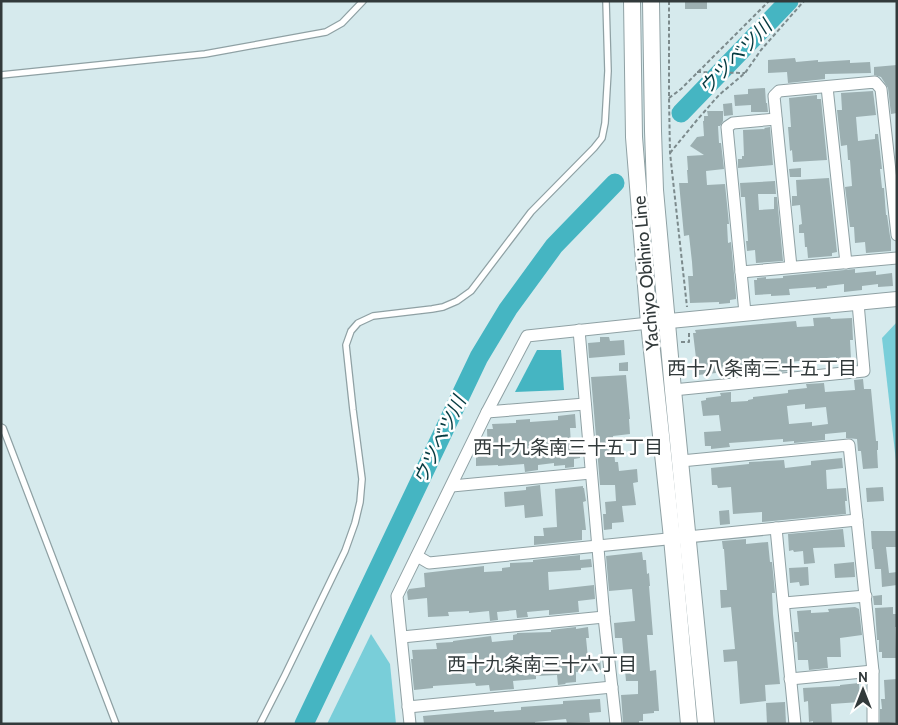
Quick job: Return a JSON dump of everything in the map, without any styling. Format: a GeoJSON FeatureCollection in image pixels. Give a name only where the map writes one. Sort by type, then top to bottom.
{"type":"FeatureCollection","features":[{"type":"Feature","properties":{"kind":"main road","name":"Yachiyo Obihiro Line"},"geometry":{"type":"LineString","coordinates":[[632,1],[634,137],[649,323],[672,538],[689,724]]}},
{"type":"Feature","properties":{"kind":"main road","name":"Yachiyo Obihiro Line"},"geometry":{"type":"LineString","coordinates":[[651,1],[655,190],[706,724]]}},
{"type":"Feature","properties":{"kind":"street"},"geometry":{"type":"LineString","coordinates":[[791,267],[774,96],[779,91],[875,82],[881,89],[897,235]]}},
{"type":"Feature","properties":{"kind":"street"},"geometry":{"type":"LineString","coordinates":[[827,87],[846,263]]}},
{"type":"Feature","properties":{"kind":"street"},"geometry":{"type":"LineString","coordinates":[[745,313],[727,127],[733,123],[776,119]]}},
{"type":"Feature","properties":{"kind":"street"},"geometry":{"type":"LineString","coordinates":[[741,272],[897,258]]}},
{"type":"Feature","properties":{"kind":"street"},"geometry":{"type":"LineString","coordinates":[[410,724],[397,596],[487,412],[527,336],[897,299]]}},
{"type":"Feature","properties":{"kind":"street"},"geometry":{"type":"LineString","coordinates":[[673,390],[864,371],[858,303]]}},
{"type":"Feature","properties":{"kind":"street"},"geometry":{"type":"LineString","coordinates":[[578,330],[604,617],[616,724]]}},
{"type":"Feature","properties":{"kind":"street"},"geometry":{"type":"LineString","coordinates":[[487,412],[585,404]]}},
{"type":"Feature","properties":{"kind":"street"},"geometry":{"type":"LineString","coordinates":[[680,461],[849,446],[873,671],[872,724]]}},
{"type":"Feature","properties":{"kind":"street"},"geometry":{"type":"LineString","coordinates":[[452,486],[591,473]]}},
{"type":"Feature","properties":{"kind":"street"},"geometry":{"type":"LineString","coordinates":[[417,556],[429,563],[857,520]]}},
{"type":"Feature","properties":{"kind":"street"},"geometry":{"type":"LineString","coordinates":[[776,528],[795,724]]}},
{"type":"Feature","properties":{"kind":"street"},"geometry":{"type":"LineString","coordinates":[[784,603],[866,596]]}},
{"type":"Feature","properties":{"kind":"street"},"geometry":{"type":"LineString","coordinates":[[402,637],[604,617]]}},
{"type":"Feature","properties":{"kind":"street"},"geometry":{"type":"LineString","coordinates":[[790,679],[873,671]]}},
{"type":"Feature","properties":{"kind":"street"},"geometry":{"type":"LineString","coordinates":[[408,707],[612,687]]}},
{"type":"Feature","properties":{"kind":"lane"},"geometry":{"type":"LineString","coordinates":[[1,75],[205,54],[326,32],[342,23],[363,1]]}},
{"type":"Feature","properties":{"kind":"lane"},"geometry":{"type":"LineString","coordinates":[[260,724],[345,551],[360,502],[362,479],[346,345],[351,332],[358,323],[373,316],[443,307],[457,301],[471,291],[531,212],[602,138],[605,123],[608,71],[606,1]]}},
{"type":"Feature","properties":{"kind":"lane"},"geometry":{"type":"LineString","coordinates":[[1,426],[116,724]]}},
{"type":"Feature","properties":{"kind":"path"},"geometry":{"type":"LineString","coordinates":[[669,1],[670,153],[689,342],[669,344]]}},
{"type":"Feature","properties":{"kind":"path"},"geometry":{"type":"LineString","coordinates":[[669,98],[681,89],[769,1]]}},
{"type":"Feature","properties":{"kind":"path"},"geometry":{"type":"LineString","coordinates":[[670,153],[719,95],[745,73],[761,50],[804,1]]}},
{"type":"Feature","properties":{"kind":"path"},"geometry":{"type":"LineString","coordinates":[[697,72],[745,73]]}},
{"type":"Feature","properties":{"kind":"shaded area"},"geometry":{"type":"Polygon","coordinates":[[[897,322],[897,470],[882,338],[897,322]]]}},
{"type":"Feature","properties":{"kind":"shaded area"},"geometry":{"type":"Polygon","coordinates":[[[537,350],[561,350],[564,390],[515,392],[537,350]]]}},
{"type":"Feature","properties":{"kind":"shaded area"},"geometry":{"type":"Polygon","coordinates":[[[371,634],[390,664],[396,724],[327,724],[371,634]]]}},
{"type":"Feature","properties":{"kind":"building"},"geometry":{"type":"Polygon","coordinates":[[[685,1],[707,1],[707,9],[685,9],[685,1]]]}},
{"type":"Feature","properties":{"kind":"building"},"geometry":{"type":"Polygon","coordinates":[[[795,58],[796,62],[850,60],[850,63],[870,62],[871,73],[825,74],[825,79],[788,83],[787,72],[768,73],[768,60],[795,58]]]}},
{"type":"Feature","properties":{"kind":"building"},"geometry":{"type":"Polygon","coordinates":[[[897,65],[897,113],[891,114],[888,88],[881,77],[874,75],[874,67],[897,65]]]}},
{"type":"Feature","properties":{"kind":"building"},"geometry":{"type":"Polygon","coordinates":[[[765,88],[768,112],[751,112],[751,105],[735,106],[734,95],[748,94],[748,89],[765,88]]]}},
{"type":"Feature","properties":{"kind":"building"},"geometry":{"type":"Polygon","coordinates":[[[873,91],[876,115],[856,117],[858,141],[875,139],[875,134],[878,134],[882,188],[884,188],[891,251],[866,253],[865,242],[855,243],[854,227],[850,227],[845,187],[852,186],[850,160],[848,160],[847,145],[841,146],[837,110],[842,110],[841,93],[873,91]]]}},
{"type":"Feature","properties":{"kind":"building"},"geometry":{"type":"Polygon","coordinates":[[[817,95],[817,99],[821,99],[827,160],[793,162],[788,127],[791,127],[789,98],[817,95]]]}},
{"type":"Feature","properties":{"kind":"building"},"geometry":{"type":"Polygon","coordinates":[[[732,103],[733,115],[724,116],[723,104],[732,103]]]}},
{"type":"Feature","properties":{"kind":"building"},"geometry":{"type":"Polygon","coordinates":[[[707,111],[723,111],[723,121],[718,126],[724,169],[706,171],[707,185],[725,184],[729,224],[727,224],[728,243],[731,242],[736,295],[736,299],[730,300],[730,303],[719,304],[719,302],[690,303],[688,276],[693,276],[692,262],[689,235],[684,236],[679,183],[688,183],[687,156],[704,155],[690,146],[697,137],[704,136],[703,121],[704,116],[708,116],[707,111]]]}},
{"type":"Feature","properties":{"kind":"building"},"geometry":{"type":"Polygon","coordinates":[[[770,127],[773,165],[738,168],[738,159],[742,159],[742,156],[744,156],[743,130],[770,127]]]}},
{"type":"Feature","properties":{"kind":"building"},"geometry":{"type":"Polygon","coordinates":[[[801,168],[801,177],[790,177],[789,169],[801,168]]]}},
{"type":"Feature","properties":{"kind":"building"},"geometry":{"type":"Polygon","coordinates":[[[829,178],[837,252],[832,253],[832,256],[808,258],[804,233],[799,233],[799,225],[802,224],[800,205],[792,206],[792,196],[797,196],[796,180],[829,178]]]}},
{"type":"Feature","properties":{"kind":"building"},"geometry":{"type":"Polygon","coordinates":[[[775,181],[776,194],[758,194],[759,210],[774,209],[774,197],[777,197],[783,261],[756,263],[755,250],[747,251],[745,197],[741,197],[740,183],[775,181]]]}},
{"type":"Feature","properties":{"kind":"building"},"geometry":{"type":"Polygon","coordinates":[[[855,269],[855,273],[876,271],[876,275],[892,273],[893,286],[878,287],[878,284],[862,286],[862,290],[844,292],[844,284],[816,289],[816,287],[789,289],[790,295],[755,295],[754,280],[757,280],[757,278],[783,278],[783,276],[855,269]]]}},
{"type":"Feature","properties":{"kind":"building"},"geometry":{"type":"Polygon","coordinates":[[[830,317],[831,319],[852,318],[853,340],[850,340],[851,359],[836,360],[836,357],[790,362],[790,371],[768,373],[767,367],[743,369],[742,366],[715,369],[716,373],[698,375],[693,333],[696,333],[695,330],[796,321],[797,327],[814,326],[813,318],[830,317]]]}},
{"type":"Feature","properties":{"kind":"building"},"geometry":{"type":"Polygon","coordinates":[[[600,337],[609,337],[610,341],[624,340],[625,355],[589,358],[588,343],[600,342],[600,337]]]}},
{"type":"Feature","properties":{"kind":"building"},"geometry":{"type":"Polygon","coordinates":[[[628,362],[628,371],[619,371],[619,363],[628,362]]]}},
{"type":"Feature","properties":{"kind":"building"},"geometry":{"type":"Polygon","coordinates":[[[626,375],[630,434],[613,436],[615,462],[618,462],[619,471],[637,469],[638,482],[633,483],[636,505],[622,506],[624,522],[612,523],[612,529],[604,530],[603,514],[606,514],[605,502],[616,501],[615,485],[600,485],[591,377],[626,375]]]}},
{"type":"Feature","properties":{"kind":"building"},"geometry":{"type":"Polygon","coordinates":[[[863,379],[864,389],[871,389],[876,441],[878,441],[878,468],[863,469],[861,451],[858,451],[857,439],[846,438],[846,432],[825,434],[825,440],[794,443],[794,441],[783,442],[783,439],[729,443],[730,447],[711,449],[711,446],[705,446],[704,432],[721,431],[719,415],[703,416],[701,401],[706,400],[706,398],[721,396],[720,393],[731,392],[731,402],[748,401],[753,399],[753,397],[788,393],[788,390],[807,388],[806,384],[824,383],[825,392],[855,390],[854,380],[863,379]],[[805,404],[787,406],[789,424],[812,422],[812,426],[828,424],[826,407],[805,409],[805,404]]]}},
{"type":"Feature","properties":{"kind":"building"},"geometry":{"type":"Polygon","coordinates":[[[575,414],[576,428],[570,428],[571,445],[580,447],[580,458],[574,459],[574,467],[565,468],[565,465],[554,466],[554,463],[538,465],[538,470],[525,472],[524,464],[476,466],[476,453],[488,453],[487,429],[493,429],[492,424],[516,423],[516,420],[530,419],[530,422],[558,420],[558,416],[575,414]]]}},
{"type":"Feature","properties":{"kind":"building"},"geometry":{"type":"Polygon","coordinates":[[[842,458],[843,468],[826,470],[827,489],[846,488],[846,514],[762,522],[762,512],[733,514],[731,487],[718,488],[717,485],[712,485],[711,468],[749,464],[749,462],[784,460],[785,468],[811,465],[811,461],[842,458]]]}},
{"type":"Feature","properties":{"kind":"building"},"geometry":{"type":"Polygon","coordinates":[[[540,485],[543,516],[525,518],[524,505],[505,507],[504,492],[526,490],[526,487],[540,485]]]}},
{"type":"Feature","properties":{"kind":"building"},"geometry":{"type":"Polygon","coordinates":[[[583,486],[586,501],[583,502],[586,530],[582,530],[582,540],[534,545],[534,536],[544,536],[543,528],[557,527],[555,489],[583,486]]]}},
{"type":"Feature","properties":{"kind":"building"},"geometry":{"type":"Polygon","coordinates":[[[883,487],[884,501],[867,502],[866,488],[883,487]]]}},
{"type":"Feature","properties":{"kind":"building"},"geometry":{"type":"Polygon","coordinates":[[[729,510],[730,524],[720,525],[719,511],[729,510]]]}},
{"type":"Feature","properties":{"kind":"building"},"geometry":{"type":"Polygon","coordinates":[[[843,529],[845,547],[813,548],[815,563],[804,564],[803,551],[789,551],[788,534],[843,529]]]}},
{"type":"Feature","properties":{"kind":"building"},"geometry":{"type":"Polygon","coordinates":[[[871,531],[897,531],[897,547],[886,547],[889,573],[897,572],[897,585],[882,587],[881,569],[875,569],[871,531]]]}},
{"type":"Feature","properties":{"kind":"building"},"geometry":{"type":"Polygon","coordinates":[[[746,539],[746,544],[768,542],[775,593],[772,593],[773,614],[780,684],[765,685],[766,701],[740,704],[737,661],[724,662],[723,650],[735,649],[731,607],[721,608],[720,590],[727,590],[722,541],[746,539]]]}},
{"type":"Feature","properties":{"kind":"building"},"geometry":{"type":"Polygon","coordinates":[[[642,552],[643,560],[646,560],[647,574],[649,573],[653,635],[647,635],[650,671],[656,670],[659,711],[643,714],[643,721],[639,721],[639,723],[623,724],[621,695],[638,694],[638,681],[626,681],[622,638],[615,638],[614,623],[635,621],[632,589],[609,591],[606,556],[642,552]]]}},
{"type":"Feature","properties":{"kind":"building"},"geometry":{"type":"Polygon","coordinates":[[[580,555],[580,560],[591,559],[592,567],[581,568],[581,570],[548,572],[549,590],[594,585],[595,599],[578,601],[579,612],[549,615],[549,610],[527,612],[528,617],[517,618],[516,610],[497,612],[498,620],[490,621],[489,611],[469,613],[469,611],[448,612],[449,616],[428,617],[427,598],[408,600],[407,592],[409,589],[425,587],[424,573],[484,566],[484,572],[502,571],[502,568],[510,567],[510,563],[533,562],[533,560],[580,555]]]}},
{"type":"Feature","properties":{"kind":"building"},"geometry":{"type":"Polygon","coordinates":[[[854,562],[855,577],[835,578],[834,564],[854,562]]]}},
{"type":"Feature","properties":{"kind":"building"},"geometry":{"type":"Polygon","coordinates":[[[808,567],[809,585],[800,586],[799,582],[790,583],[789,568],[808,567]]]}},
{"type":"Feature","properties":{"kind":"building"},"geometry":{"type":"Polygon","coordinates":[[[882,595],[882,605],[874,605],[873,596],[882,595]]]}},
{"type":"Feature","properties":{"kind":"building"},"geometry":{"type":"Polygon","coordinates":[[[855,607],[859,609],[862,635],[840,638],[841,657],[827,657],[828,668],[809,670],[808,660],[798,660],[797,642],[795,642],[794,632],[799,632],[797,611],[811,610],[811,613],[829,612],[828,609],[855,607]]]}},
{"type":"Feature","properties":{"kind":"building"},"geometry":{"type":"Polygon","coordinates":[[[893,607],[893,614],[897,614],[897,627],[895,627],[896,658],[882,658],[882,652],[879,652],[879,640],[877,640],[875,608],[893,607]]]}},
{"type":"Feature","properties":{"kind":"building"},"geometry":{"type":"Polygon","coordinates":[[[588,627],[589,638],[586,638],[588,658],[600,657],[601,670],[576,672],[576,682],[558,685],[557,675],[536,676],[536,679],[513,681],[514,689],[490,691],[489,685],[476,686],[475,683],[433,686],[433,688],[414,690],[412,650],[437,649],[436,643],[491,636],[492,642],[513,640],[513,635],[517,633],[551,632],[551,630],[588,627]],[[473,653],[454,654],[455,670],[474,669],[473,653]]]}},
{"type":"Feature","properties":{"kind":"building"},"geometry":{"type":"Polygon","coordinates":[[[897,679],[897,722],[880,724],[881,699],[885,699],[884,680],[897,679]]]}},
{"type":"Feature","properties":{"kind":"building"},"geometry":{"type":"Polygon","coordinates":[[[859,683],[860,702],[831,704],[832,724],[813,724],[813,721],[809,722],[808,701],[804,702],[803,688],[859,683]]]}},
{"type":"Feature","properties":{"kind":"building"},"geometry":{"type":"Polygon","coordinates":[[[600,699],[601,712],[589,713],[590,722],[567,723],[566,719],[535,722],[535,724],[424,724],[423,716],[490,710],[494,710],[494,712],[521,710],[521,707],[563,704],[563,701],[600,699]]]}},
{"type":"Feature","properties":{"kind":"building"},"geometry":{"type":"Polygon","coordinates":[[[785,702],[786,724],[767,724],[766,703],[785,702]]]}},
{"type":"Feature","properties":{"kind":"waterway","name":"ウツベツ川"},"geometry":{"type":"LineString","coordinates":[[681,113],[789,1]]}},
{"type":"Feature","properties":{"kind":"waterway","name":"ウツベツ川"},"geometry":{"type":"LineString","coordinates":[[304,724],[479,357],[508,309],[554,246],[615,183]]}},
{"type":"Feature","properties":{"kind":"district","name":"西十八条南三十五丁目"},"geometry":{"type":"Point","coordinates":[762,368]}},
{"type":"Feature","properties":{"kind":"district","name":"西十九条南三十五丁目"},"geometry":{"type":"Point","coordinates":[568,447]}},
{"type":"Feature","properties":{"kind":"district","name":"西十九条南三十六丁目"},"geometry":{"type":"Point","coordinates":[542,664]}}]}
